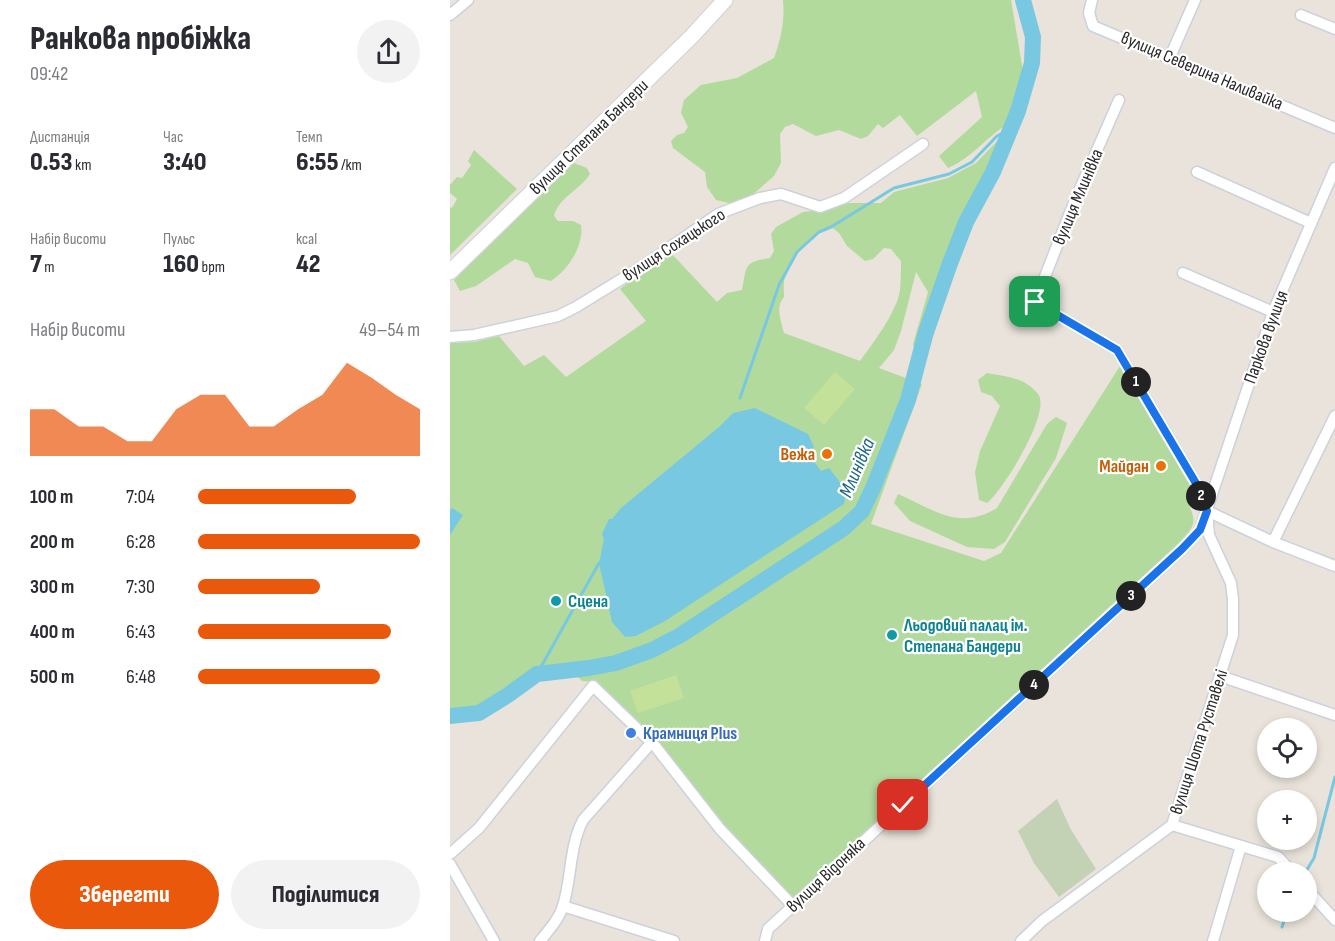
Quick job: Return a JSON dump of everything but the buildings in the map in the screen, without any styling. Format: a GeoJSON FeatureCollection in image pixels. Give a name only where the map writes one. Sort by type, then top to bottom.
{"type":"FeatureCollection","features":[{"type":"Feature","properties":{"kind":"main road","name":"вулиця Степана Бандери"},"geometry":{"type":"LineString","coordinates":[[450,272],[692,36],[725,0]]}},
{"type":"Feature","properties":{"kind":"street"},"geometry":{"type":"LineString","coordinates":[[450,15],[468,0]]}},
{"type":"Feature","properties":{"kind":"street","name":"вулиця Северина Наливайка"},"geometry":{"type":"LineString","coordinates":[[1092,0],[1089,13],[1093,26],[1335,128]]}},
{"type":"Feature","properties":{"kind":"street"},"geometry":{"type":"LineString","coordinates":[[1170,57],[1195,0]]}},
{"type":"Feature","properties":{"kind":"street"},"geometry":{"type":"LineString","coordinates":[[1301,15],[1335,28]]}},
{"type":"Feature","properties":{"kind":"street","name":"вулиця Млинівка"},"geometry":{"type":"LineString","coordinates":[[1119,100],[1035,302],[1117,350],[1197,485],[1207,511]]}},
{"type":"Feature","properties":{"kind":"street","name":"вулиця Сохацького"},"geometry":{"type":"LineString","coordinates":[[450,337],[497,331],[558,316],[634,271],[718,214],[760,198],[782,194],[820,207],[844,198],[922,144]]}},
{"type":"Feature","properties":{"kind":"street","name":"Паркова вулиця"},"geometry":{"type":"LineString","coordinates":[[1207,511],[1273,312],[1335,168]]}},
{"type":"Feature","properties":{"kind":"street"},"geometry":{"type":"LineString","coordinates":[[1197,172],[1311,223]]}},
{"type":"Feature","properties":{"kind":"street"},"geometry":{"type":"LineString","coordinates":[[1183,273],[1273,312]]}},
{"type":"Feature","properties":{"kind":"street"},"geometry":{"type":"LineString","coordinates":[[1273,542],[1335,416]]}},
{"type":"Feature","properties":{"kind":"street"},"geometry":{"type":"LineString","coordinates":[[1207,511],[1273,542],[1335,566]]}},
{"type":"Feature","properties":{"kind":"street","name":"вулиця Шота Руставелі"},"geometry":{"type":"LineString","coordinates":[[1021,941],[1042,921],[1172,825],[1233,635],[1231,583],[1209,535],[1207,511]]}},
{"type":"Feature","properties":{"kind":"street","name":"вулиця Відоняка"},"geometry":{"type":"LineString","coordinates":[[765,941],[768,929],[1182,549],[1200,530],[1207,511]]}},
{"type":"Feature","properties":{"kind":"street"},"geometry":{"type":"LineString","coordinates":[[1220,676],[1335,715]]}},
{"type":"Feature","properties":{"kind":"street"},"geometry":{"type":"LineString","coordinates":[[450,854],[479,828],[593,686],[652,742],[720,829],[793,906]]}},
{"type":"Feature","properties":{"kind":"street"},"geometry":{"type":"LineString","coordinates":[[540,941],[555,923],[563,906],[575,835],[583,819],[652,742]]}},
{"type":"Feature","properties":{"kind":"street"},"geometry":{"type":"LineString","coordinates":[[1172,825],[1278,857],[1283,862]]}},
{"type":"Feature","properties":{"kind":"street"},"geometry":{"type":"LineString","coordinates":[[1213,941],[1241,846]]}},
{"type":"Feature","properties":{"kind":"street"},"geometry":{"type":"LineString","coordinates":[[450,864],[494,941]]}},
{"type":"Feature","properties":{"kind":"street"},"geometry":{"type":"LineString","coordinates":[[1317,900],[1335,920]]}},
{"type":"Feature","properties":{"kind":"street"},"geometry":{"type":"LineString","coordinates":[[563,906],[674,941]]}},
{"type":"Feature","properties":{"kind":"green space"},"geometry":{"type":"Polygon","coordinates":[[[783,0],[1011,0],[1023,71],[1008,124],[964,159],[948,168],[939,156],[982,117],[976,91],[917,136],[900,115],[883,128],[878,124],[868,136],[861,139],[839,130],[816,136],[793,124],[785,127],[780,134],[781,163],[774,176],[749,198],[733,204],[716,200],[707,187],[705,172],[673,148],[671,141],[677,135],[684,133],[688,127],[681,113],[684,100],[701,85],[737,78],[774,58],[782,29],[783,0]]]}},
{"type":"Feature","properties":{"kind":"green space"},"geometry":{"type":"Polygon","coordinates":[[[1003,137],[989,173],[965,212],[971,225],[926,357],[915,353],[913,344],[928,292],[916,272],[894,350],[879,368],[922,384],[871,524],[984,561],[1001,553],[1120,366],[1199,497],[1189,505],[1193,524],[1181,541],[793,900],[721,824],[594,682],[582,681],[575,674],[525,677],[478,709],[450,713],[450,343],[474,342],[499,336],[524,366],[544,355],[566,377],[646,321],[620,289],[670,252],[717,302],[727,293],[742,290],[748,266],[755,261],[770,258],[774,251],[771,234],[776,227],[803,212],[820,210],[842,203],[881,203],[894,192],[948,178],[976,163],[1003,137]],[[831,227],[823,231],[797,254],[784,280],[784,297],[780,305],[780,314],[784,333],[860,361],[884,327],[898,299],[901,261],[891,249],[884,248],[873,259],[865,261],[847,246],[839,233],[831,227]]]}},
{"type":"Feature","properties":{"kind":"green space"},"geometry":{"type":"Polygon","coordinates":[[[474,150],[517,189],[450,255],[450,207],[452,208],[457,199],[450,193],[450,185],[457,177],[462,178],[471,165],[468,161],[474,150]]]}},
{"type":"Feature","properties":{"kind":"green space"},"geometry":{"type":"Polygon","coordinates":[[[574,163],[587,168],[590,174],[560,204],[554,216],[558,221],[573,221],[581,225],[580,241],[574,257],[563,271],[551,281],[535,277],[528,263],[515,259],[476,286],[460,291],[454,280],[574,163]]]}},
{"type":"Feature","properties":{"kind":"green space"},"geometry":{"type":"Polygon","coordinates":[[[835,372],[855,389],[824,425],[804,408],[835,372]]]}},
{"type":"Feature","properties":{"kind":"green space"},"geometry":{"type":"Polygon","coordinates":[[[987,373],[1027,384],[1038,394],[1040,403],[1038,417],[1024,450],[1004,483],[987,503],[979,500],[975,472],[980,451],[1000,406],[992,396],[981,392],[978,380],[987,373]]]}},
{"type":"Feature","properties":{"kind":"green space"},"geometry":{"type":"Polygon","coordinates":[[[1056,417],[1067,423],[1056,458],[1005,542],[994,549],[967,547],[910,521],[894,503],[898,494],[935,512],[958,518],[983,515],[997,508],[1047,424],[1056,417]]]}},
{"type":"Feature","properties":{"kind":"green space"},"geometry":{"type":"Polygon","coordinates":[[[676,675],[684,698],[638,713],[630,691],[676,675]]]}},
{"type":"Feature","properties":{"kind":"green space"},"geometry":{"type":"Polygon","coordinates":[[[1057,799],[1070,828],[1096,869],[1059,897],[1034,863],[1018,831],[1057,799]]]}},
{"type":"Feature","properties":{"kind":"water"},"geometry":{"type":"Polygon","coordinates":[[[755,408],[808,434],[814,447],[808,453],[821,471],[829,468],[839,480],[845,493],[844,504],[665,621],[636,636],[625,637],[612,622],[599,563],[604,539],[602,534],[609,519],[612,519],[621,508],[733,413],[755,408]]]}},
{"type":"Feature","properties":{"kind":"water"},"geometry":{"type":"Polygon","coordinates":[[[452,508],[463,515],[450,535],[450,510],[452,508]]]}},
{"type":"Feature","properties":{"kind":"waterway","name":"Млинівка"},"geometry":{"type":"LineString","coordinates":[[450,716],[479,713],[537,674],[616,663],[652,650],[679,636],[844,528],[862,511],[908,400],[926,332],[966,222],[993,172],[1018,111],[1032,63],[1033,37],[1023,0]]}},
{"type":"Feature","properties":{"kind":"waterway"},"geometry":{"type":"LineString","coordinates":[[740,398],[779,285],[797,252],[819,232],[894,188],[949,174],[972,162],[997,136],[1012,128]]}},
{"type":"Feature","properties":{"kind":"waterway"},"geometry":{"type":"LineString","coordinates":[[537,674],[599,563]]}},
{"type":"Feature","properties":{"kind":"waterway"},"geometry":{"type":"LineString","coordinates":[[1312,862],[1335,777]]}},
{"type":"Feature","properties":{"kind":"waterway"},"geometry":{"type":"LineString","coordinates":[[1282,927],[1284,922]]}},
{"type":"Feature","properties":{"kind":"place","name":"Вежа"},"geometry":{"type":"Point","coordinates":[827,454]}},
{"type":"Feature","properties":{"kind":"place","name":"Майдан"},"geometry":{"type":"Point","coordinates":[1161,466]}},
{"type":"Feature","properties":{"kind":"place","name":"Сцена"},"geometry":{"type":"Point","coordinates":[556,601]}},
{"type":"Feature","properties":{"kind":"place","name":"Льодовий палац ім. Степана Бандери"},"geometry":{"type":"Point","coordinates":[892,635]}},
{"type":"Feature","properties":{"kind":"place","name":"Крамниця Plus"},"geometry":{"type":"Point","coordinates":[631,733]}},
{"type":"Feature","properties":{"kind":"route"},"geometry":{"type":"LineString","coordinates":[[903,805],[1182,549],[1200,530],[1207,511],[1197,485],[1117,350],[1035,302]]}}]}
